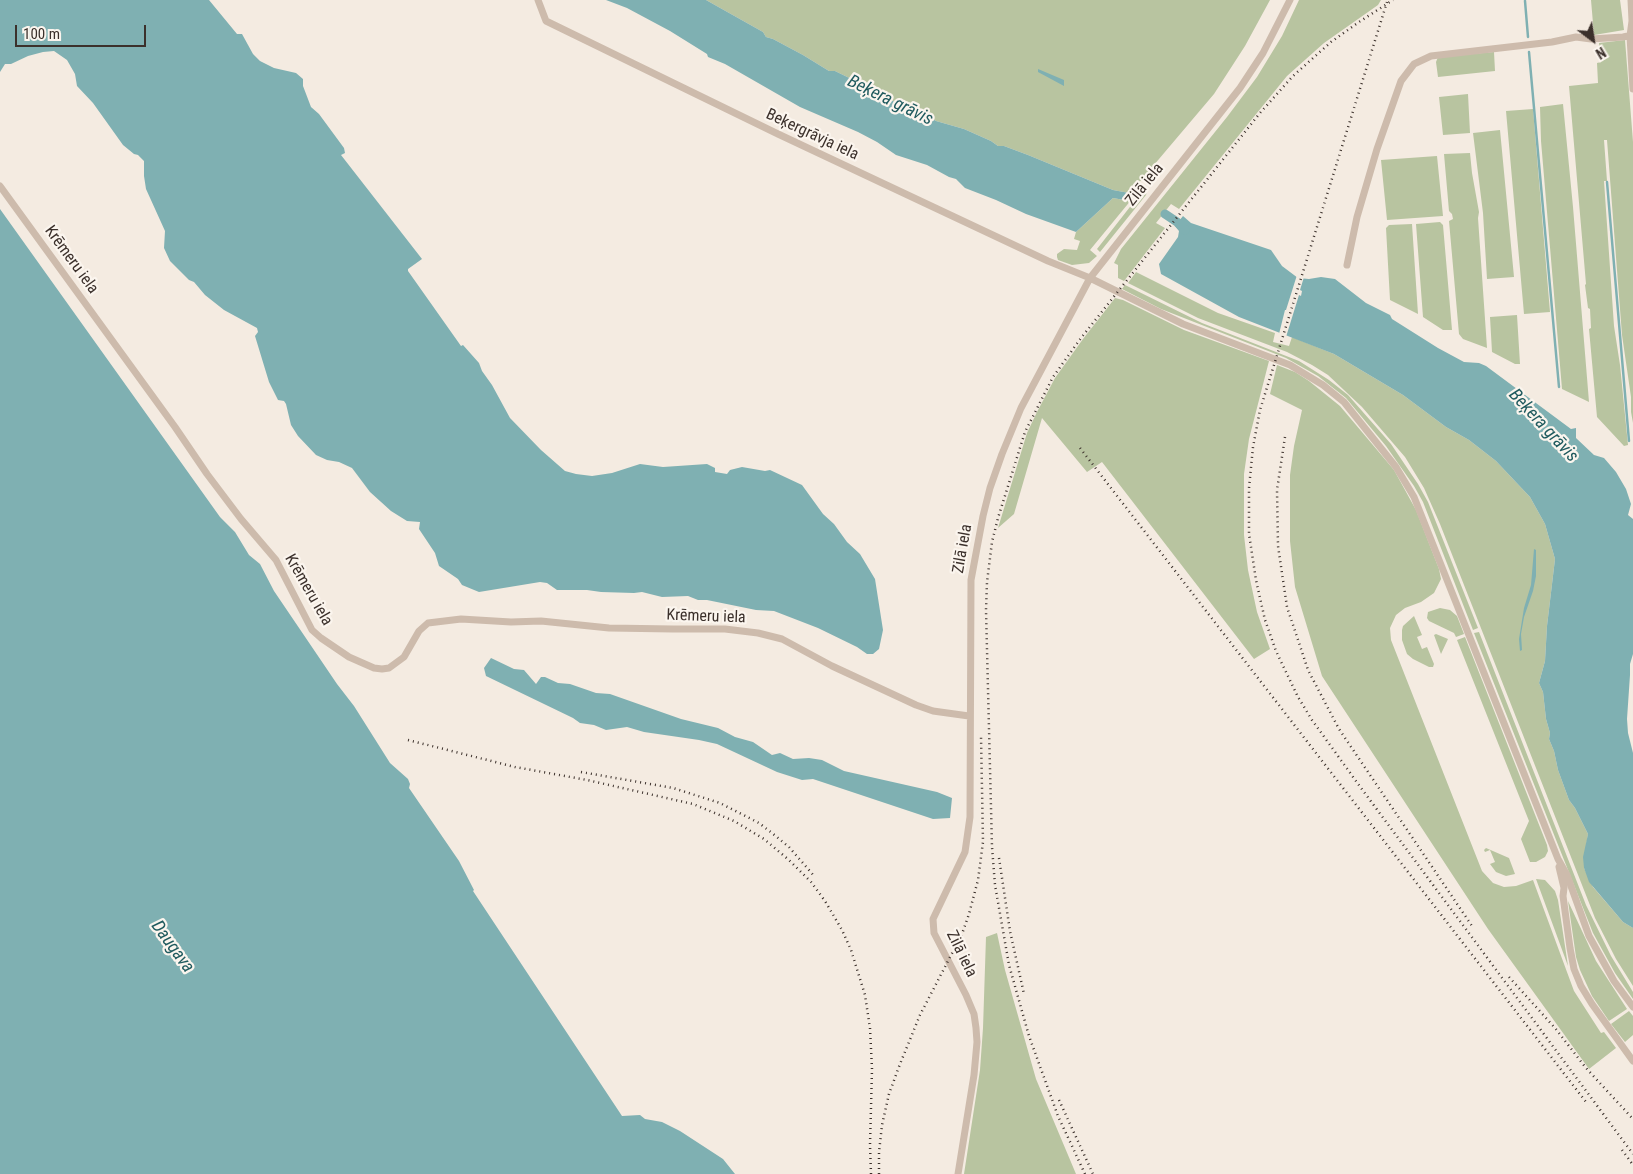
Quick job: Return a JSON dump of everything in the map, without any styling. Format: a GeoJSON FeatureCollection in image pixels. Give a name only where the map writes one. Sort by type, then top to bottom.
{"type":"FeatureCollection","features":[{"type":"Feature","properties":{"kind":"street","name":"Beķergrāvja iela"},"geometry":{"type":"LineString","coordinates":[[538,0],[546,21],[778,134],[1048,261],[1090,278],[1183,324],[1290,365],[1305,373],[1334,394],[1360,421],[1396,467],[1417,505],[1558,859]]}},
{"type":"Feature","properties":{"kind":"street","name":"Zilā iela"},"geometry":{"type":"LineString","coordinates":[[958,1174],[974,1075],[977,1042],[976,1028],[974,1014],[966,995],[934,933],[933,919],[965,852],[970,817],[971,580],[990,488],[1028,393],[1090,278],[1240,88],[1273,36],[1290,0]]}},
{"type":"Feature","properties":{"kind":"street"},"geometry":{"type":"LineString","coordinates":[[1631,0],[1633,89]]}},
{"type":"Feature","properties":{"kind":"street"},"geometry":{"type":"LineString","coordinates":[[1347,265],[1357,217],[1377,149],[1401,81],[1414,64],[1431,56],[1552,42],[1576,37],[1591,39],[1631,35]]}},
{"type":"Feature","properties":{"kind":"street","name":"Krēmeru iela"},"geometry":{"type":"LineString","coordinates":[[0,186],[240,519],[276,560],[312,630],[349,657],[374,668],[382,670],[388,668],[404,657],[419,631],[428,623],[461,618],[511,622],[541,621],[609,628],[725,629],[758,633],[782,639],[832,666],[916,705],[933,711],[969,716]]}},
{"type":"Feature","properties":{"kind":"street"},"geometry":{"type":"LineString","coordinates":[[1558,859],[1567,875],[1589,936],[1599,956],[1633,1007]]}},
{"type":"Feature","properties":{"kind":"street"},"geometry":{"type":"LineString","coordinates":[[1558,859],[1564,888],[1562,896],[1574,968],[1581,986],[1592,1004],[1633,1061]]}},
{"type":"Feature","properties":{"kind":"green space"},"geometry":{"type":"Polygon","coordinates":[[[706,0],[1270,0],[1245,46],[1214,94],[1137,185],[1141,188],[1090,250],[1097,256],[1089,263],[1072,265],[1058,260],[1057,254],[1064,249],[1077,250],[1080,241],[1074,239],[1076,232],[1113,198],[1124,200],[1129,193],[1113,190],[1028,155],[1004,146],[998,146],[964,129],[936,121],[916,109],[910,109],[882,96],[880,93],[835,71],[829,71],[803,55],[766,37],[763,32],[706,0]]]}},
{"type":"Feature","properties":{"kind":"green space"},"geometry":{"type":"Polygon","coordinates":[[[1299,0],[1381,0],[1378,5],[1324,43],[1287,76],[1179,209],[1171,204],[1156,223],[1165,228],[1124,281],[1118,278],[1118,265],[1114,263],[1121,249],[1257,77],[1282,36],[1299,0]]]}},
{"type":"Feature","properties":{"kind":"green space"},"geometry":{"type":"Polygon","coordinates":[[[1591,0],[1620,0],[1624,30],[1594,35],[1591,0]]]}},
{"type":"Feature","properties":{"kind":"green space"},"geometry":{"type":"Polygon","coordinates":[[[1625,40],[1633,142],[1633,423],[1622,335],[1607,140],[1604,140],[1607,181],[1604,181],[1614,326],[1628,445],[1624,446],[1597,417],[1589,329],[1591,328],[1590,309],[1588,308],[1585,285],[1569,86],[1598,83],[1597,63],[1601,62],[1599,43],[1625,40]]]}},
{"type":"Feature","properties":{"kind":"green space"},"geometry":{"type":"Polygon","coordinates":[[[1494,52],[1495,71],[1438,77],[1436,62],[1438,57],[1494,52]]]}},
{"type":"Feature","properties":{"kind":"green space"},"geometry":{"type":"Polygon","coordinates":[[[1468,94],[1470,133],[1443,135],[1439,97],[1468,94]]]}},
{"type":"Feature","properties":{"kind":"green space"},"geometry":{"type":"Polygon","coordinates":[[[1563,104],[1589,402],[1562,389],[1541,141],[1540,107],[1563,104]]]}},
{"type":"Feature","properties":{"kind":"green space"},"geometry":{"type":"Polygon","coordinates":[[[1533,109],[1550,312],[1524,314],[1506,111],[1533,109]]]}},
{"type":"Feature","properties":{"kind":"green space"},"geometry":{"type":"Polygon","coordinates":[[[1500,130],[1514,277],[1487,279],[1483,213],[1473,133],[1500,130]]]}},
{"type":"Feature","properties":{"kind":"green space"},"geometry":{"type":"Polygon","coordinates":[[[1470,153],[1479,212],[1487,348],[1463,339],[1459,334],[1449,221],[1453,219],[1449,211],[1444,154],[1470,153]]]}},
{"type":"Feature","properties":{"kind":"green space"},"geometry":{"type":"Polygon","coordinates":[[[1437,156],[1443,216],[1387,220],[1381,160],[1437,156]]]}},
{"type":"Feature","properties":{"kind":"green space"},"geometry":{"type":"Polygon","coordinates":[[[1144,189],[1147,191],[1146,195],[1100,252],[1097,249],[1144,189]]]}},
{"type":"Feature","properties":{"kind":"green space"},"geometry":{"type":"Polygon","coordinates":[[[1440,222],[1443,225],[1452,330],[1443,330],[1423,317],[1416,224],[1440,222]]]}},
{"type":"Feature","properties":{"kind":"green space"},"geometry":{"type":"Polygon","coordinates":[[[1412,224],[1418,314],[1390,300],[1386,228],[1389,225],[1412,224]]]}},
{"type":"Feature","properties":{"kind":"green space"},"geometry":{"type":"Polygon","coordinates":[[[1136,272],[1218,313],[1275,333],[1273,342],[1289,346],[1292,337],[1334,354],[1403,395],[1446,427],[1469,440],[1496,461],[1530,497],[1545,524],[1555,559],[1545,661],[1539,683],[1543,692],[1546,719],[1550,733],[1549,739],[1569,800],[1588,834],[1584,868],[1593,887],[1623,922],[1633,928],[1633,986],[1616,959],[1595,918],[1440,524],[1424,488],[1405,457],[1362,407],[1328,375],[1287,352],[1198,318],[1128,283],[1136,272]]]}},
{"type":"Feature","properties":{"kind":"green space"},"geometry":{"type":"Polygon","coordinates":[[[1125,285],[1202,323],[1299,361],[1348,395],[1391,444],[1418,484],[1428,502],[1478,628],[1473,630],[1423,502],[1414,486],[1386,446],[1346,398],[1318,376],[1286,358],[1161,309],[1122,289],[1125,285]]]}},
{"type":"Feature","properties":{"kind":"green space"},"geometry":{"type":"Polygon","coordinates":[[[1115,298],[1123,300],[1184,330],[1269,361],[1249,439],[1244,474],[1244,535],[1248,570],[1257,612],[1270,649],[1254,659],[1102,462],[1087,472],[1042,418],[1014,514],[998,528],[1027,433],[1037,412],[1055,378],[1115,298]]]}},
{"type":"Feature","properties":{"kind":"green space"},"geometry":{"type":"Polygon","coordinates":[[[1517,315],[1520,364],[1515,364],[1492,352],[1490,317],[1517,315]]]}},
{"type":"Feature","properties":{"kind":"green space"},"geometry":{"type":"Polygon","coordinates":[[[1277,365],[1295,372],[1309,381],[1340,406],[1394,470],[1416,510],[1439,569],[1441,579],[1434,593],[1421,602],[1405,608],[1396,615],[1390,628],[1391,640],[1482,871],[1493,883],[1504,887],[1516,886],[1533,880],[1574,991],[1601,1033],[1604,1032],[1616,1048],[1589,1069],[1488,929],[1322,676],[1295,587],[1290,541],[1290,475],[1302,410],[1270,394],[1277,365]]]}},
{"type":"Feature","properties":{"kind":"green space"},"geometry":{"type":"Polygon","coordinates":[[[1440,608],[1450,610],[1457,616],[1464,634],[1456,637],[1454,633],[1429,621],[1427,618],[1428,612],[1440,608]]]}},
{"type":"Feature","properties":{"kind":"green space"},"geometry":{"type":"Polygon","coordinates":[[[1414,616],[1422,635],[1417,637],[1422,649],[1427,647],[1434,664],[1433,667],[1413,659],[1407,654],[1402,640],[1402,630],[1403,626],[1414,616]]]}},
{"type":"Feature","properties":{"kind":"green space"},"geometry":{"type":"Polygon","coordinates":[[[1479,632],[1586,905],[1611,956],[1633,992],[1633,999],[1615,973],[1593,933],[1474,633],[1479,632]]]}},
{"type":"Feature","properties":{"kind":"green space"},"geometry":{"type":"Polygon","coordinates":[[[1436,634],[1448,639],[1441,654],[1434,635],[1436,634]]]}},
{"type":"Feature","properties":{"kind":"green space"},"geometry":{"type":"Polygon","coordinates":[[[1465,637],[1547,845],[1548,851],[1545,857],[1536,862],[1530,862],[1521,839],[1529,821],[1457,640],[1465,637]]]}},
{"type":"Feature","properties":{"kind":"green space"},"geometry":{"type":"Polygon","coordinates":[[[1486,848],[1509,858],[1515,874],[1506,876],[1496,872],[1490,864],[1495,862],[1490,850],[1485,852],[1486,848]]]}},
{"type":"Feature","properties":{"kind":"green space"},"geometry":{"type":"Polygon","coordinates":[[[1536,879],[1545,880],[1555,891],[1568,966],[1536,879]]]}},
{"type":"Feature","properties":{"kind":"green space"},"geometry":{"type":"Polygon","coordinates":[[[1568,901],[1596,961],[1627,1009],[1609,1021],[1592,996],[1580,970],[1576,957],[1568,901]]]}},
{"type":"Feature","properties":{"kind":"green space"},"geometry":{"type":"Polygon","coordinates":[[[997,933],[1005,970],[1036,1079],[1076,1174],[964,1174],[980,1070],[986,937],[997,933]]]}},
{"type":"Feature","properties":{"kind":"green space"},"geometry":{"type":"Polygon","coordinates":[[[1629,1011],[1633,1016],[1633,1035],[1625,1042],[1611,1024],[1629,1011]]]}},
{"type":"Feature","properties":{"kind":"water"},"geometry":{"type":"Polygon","coordinates":[[[0,0],[209,0],[237,34],[242,34],[253,54],[260,61],[274,68],[296,73],[303,79],[303,86],[311,107],[319,114],[344,148],[345,153],[341,155],[422,259],[408,269],[408,271],[461,346],[463,345],[479,363],[510,418],[541,450],[565,471],[576,474],[592,476],[612,473],[640,464],[663,467],[707,464],[715,468],[715,472],[727,474],[730,470],[742,467],[765,471],[770,470],[802,485],[823,514],[860,554],[875,579],[883,630],[879,649],[873,654],[867,654],[818,628],[774,611],[756,610],[707,600],[698,600],[688,596],[662,597],[642,592],[557,590],[547,583],[540,582],[479,592],[462,585],[458,579],[439,566],[435,553],[419,529],[420,522],[407,521],[391,511],[370,492],[352,468],[316,455],[298,436],[291,425],[286,404],[284,401],[278,400],[269,382],[255,336],[258,332],[257,328],[224,310],[205,295],[194,282],[189,280],[170,261],[164,248],[165,231],[146,189],[144,161],[123,145],[93,103],[77,86],[75,74],[67,60],[54,51],[43,52],[28,56],[11,64],[5,64],[0,72],[0,0]]]}},
{"type":"Feature","properties":{"kind":"water"},"geometry":{"type":"Polygon","coordinates":[[[606,0],[706,0],[763,32],[766,37],[803,55],[829,71],[835,71],[880,93],[882,96],[910,109],[916,109],[936,121],[964,129],[998,146],[1004,146],[1028,155],[1113,190],[1129,193],[1124,200],[1113,198],[1076,232],[1026,214],[965,188],[956,179],[927,165],[896,155],[858,132],[800,107],[725,64],[708,57],[707,54],[670,31],[627,8],[606,0]]]}},
{"type":"Feature","properties":{"kind":"water"},"geometry":{"type":"Polygon","coordinates":[[[1038,69],[1064,80],[1064,86],[1038,72],[1038,69]]]}},
{"type":"Feature","properties":{"kind":"water","name":"Daugava"},"geometry":{"type":"Polygon","coordinates":[[[0,209],[220,517],[235,532],[249,555],[260,564],[274,591],[354,706],[390,763],[408,779],[409,788],[459,861],[473,891],[622,1116],[640,1115],[645,1119],[662,1122],[680,1131],[723,1159],[735,1174],[0,1174],[0,209]]]}},
{"type":"Feature","properties":{"kind":"water"},"geometry":{"type":"Polygon","coordinates":[[[1183,216],[1191,223],[1271,250],[1282,266],[1298,278],[1321,277],[1335,279],[1366,303],[1390,315],[1392,319],[1438,348],[1464,362],[1479,363],[1486,366],[1571,429],[1576,428],[1576,438],[1594,455],[1604,458],[1616,472],[1626,489],[1631,504],[1628,515],[1633,519],[1633,654],[1630,664],[1627,719],[1633,753],[1633,928],[1623,922],[1589,882],[1584,868],[1583,857],[1588,834],[1569,800],[1549,739],[1550,733],[1546,719],[1543,692],[1539,683],[1545,661],[1555,559],[1545,524],[1530,497],[1496,461],[1403,395],[1334,354],[1239,317],[1161,274],[1159,264],[1178,237],[1179,231],[1175,226],[1183,216]]]}},
{"type":"Feature","properties":{"kind":"water"},"geometry":{"type":"Polygon","coordinates":[[[1534,549],[1536,550],[1536,576],[1524,617],[1521,634],[1522,650],[1520,651],[1519,639],[1524,608],[1531,585],[1534,549]]]}},
{"type":"Feature","properties":{"kind":"water"},"geometry":{"type":"Polygon","coordinates":[[[491,658],[514,669],[524,670],[536,684],[541,677],[545,677],[558,683],[570,684],[596,693],[610,694],[681,719],[718,728],[735,737],[753,742],[772,755],[780,753],[793,759],[809,758],[822,760],[844,771],[937,792],[952,798],[950,818],[933,819],[813,779],[802,780],[777,772],[717,744],[644,732],[627,727],[606,730],[594,725],[580,723],[486,676],[484,668],[491,658]]]}},
{"type":"Feature","properties":{"kind":"pier"},"geometry":{"type":"Polygon","coordinates":[[[1297,275],[1304,277],[1300,290],[1302,291],[1301,296],[1299,295],[1286,337],[1279,334],[1297,275]]]}},
{"type":"Feature","properties":{"kind":"waterway"},"geometry":{"type":"LineString","coordinates":[[1525,1],[1528,37]]}},
{"type":"Feature","properties":{"kind":"waterway"},"geometry":{"type":"LineString","coordinates":[[1529,52],[1559,387]]}},
{"type":"Feature","properties":{"kind":"waterway"},"geometry":{"type":"LineString","coordinates":[[1607,182],[1629,441]]}},
{"type":"Feature","properties":{"kind":"waterway","name":"Beķera grāvis"},"geometry":{"type":"LineString","coordinates":[[1165,214],[1185,230]]}},
{"type":"Feature","properties":{"kind":"railway"},"geometry":{"type":"LineString","coordinates":[[1085,1174],[1058,1116],[1029,1036],[1009,965],[995,885],[992,847],[986,610],[992,542],[998,518],[1025,432],[1053,377],[1081,338],[1260,113],[1293,76],[1331,42],[1393,0]]}},
{"type":"Feature","properties":{"kind":"railway"},"geometry":{"type":"LineString","coordinates":[[1387,2],[1260,410],[1253,447],[1249,488],[1249,534],[1256,580],[1265,620],[1276,651],[1298,697],[1312,720],[1633,1154]]}},
{"type":"Feature","properties":{"kind":"railway"},"geometry":{"type":"LineString","coordinates":[[1285,437],[1277,490],[1278,546],[1287,607],[1308,670],[1339,729],[1472,926]]}},
{"type":"Feature","properties":{"kind":"railway"},"geometry":{"type":"LineString","coordinates":[[1080,448],[1586,1102]]}},
{"type":"Feature","properties":{"kind":"railway"},"geometry":{"type":"LineString","coordinates":[[879,1174],[882,1125],[889,1094],[920,1015],[962,934],[978,880],[983,842],[981,736]]}},
{"type":"Feature","properties":{"kind":"railway"},"geometry":{"type":"LineString","coordinates":[[408,740],[515,767],[587,780],[693,804],[734,821],[764,839],[789,860],[811,882],[842,930],[851,950],[865,995],[870,1028],[872,1069],[871,1174]]}},
{"type":"Feature","properties":{"kind":"railway"},"geometry":{"type":"LineString","coordinates":[[581,772],[673,788],[720,803],[759,823],[772,833],[789,847],[815,877]]}},
{"type":"Feature","properties":{"kind":"railway"},"geometry":{"type":"LineString","coordinates":[[999,858],[1010,931],[1024,994]]}},
{"type":"Feature","properties":{"kind":"railway"},"geometry":{"type":"LineString","coordinates":[[1509,977],[1555,1028],[1586,1068],[1633,1119]]}},
{"type":"Feature","properties":{"kind":"railway"},"geometry":{"type":"LineString","coordinates":[[1059,1100],[1093,1174]]}},
{"type":"Feature","properties":{"kind":"railway"},"geometry":{"type":"LineString","coordinates":[[1622,1150],[1633,1165]]}}]}
